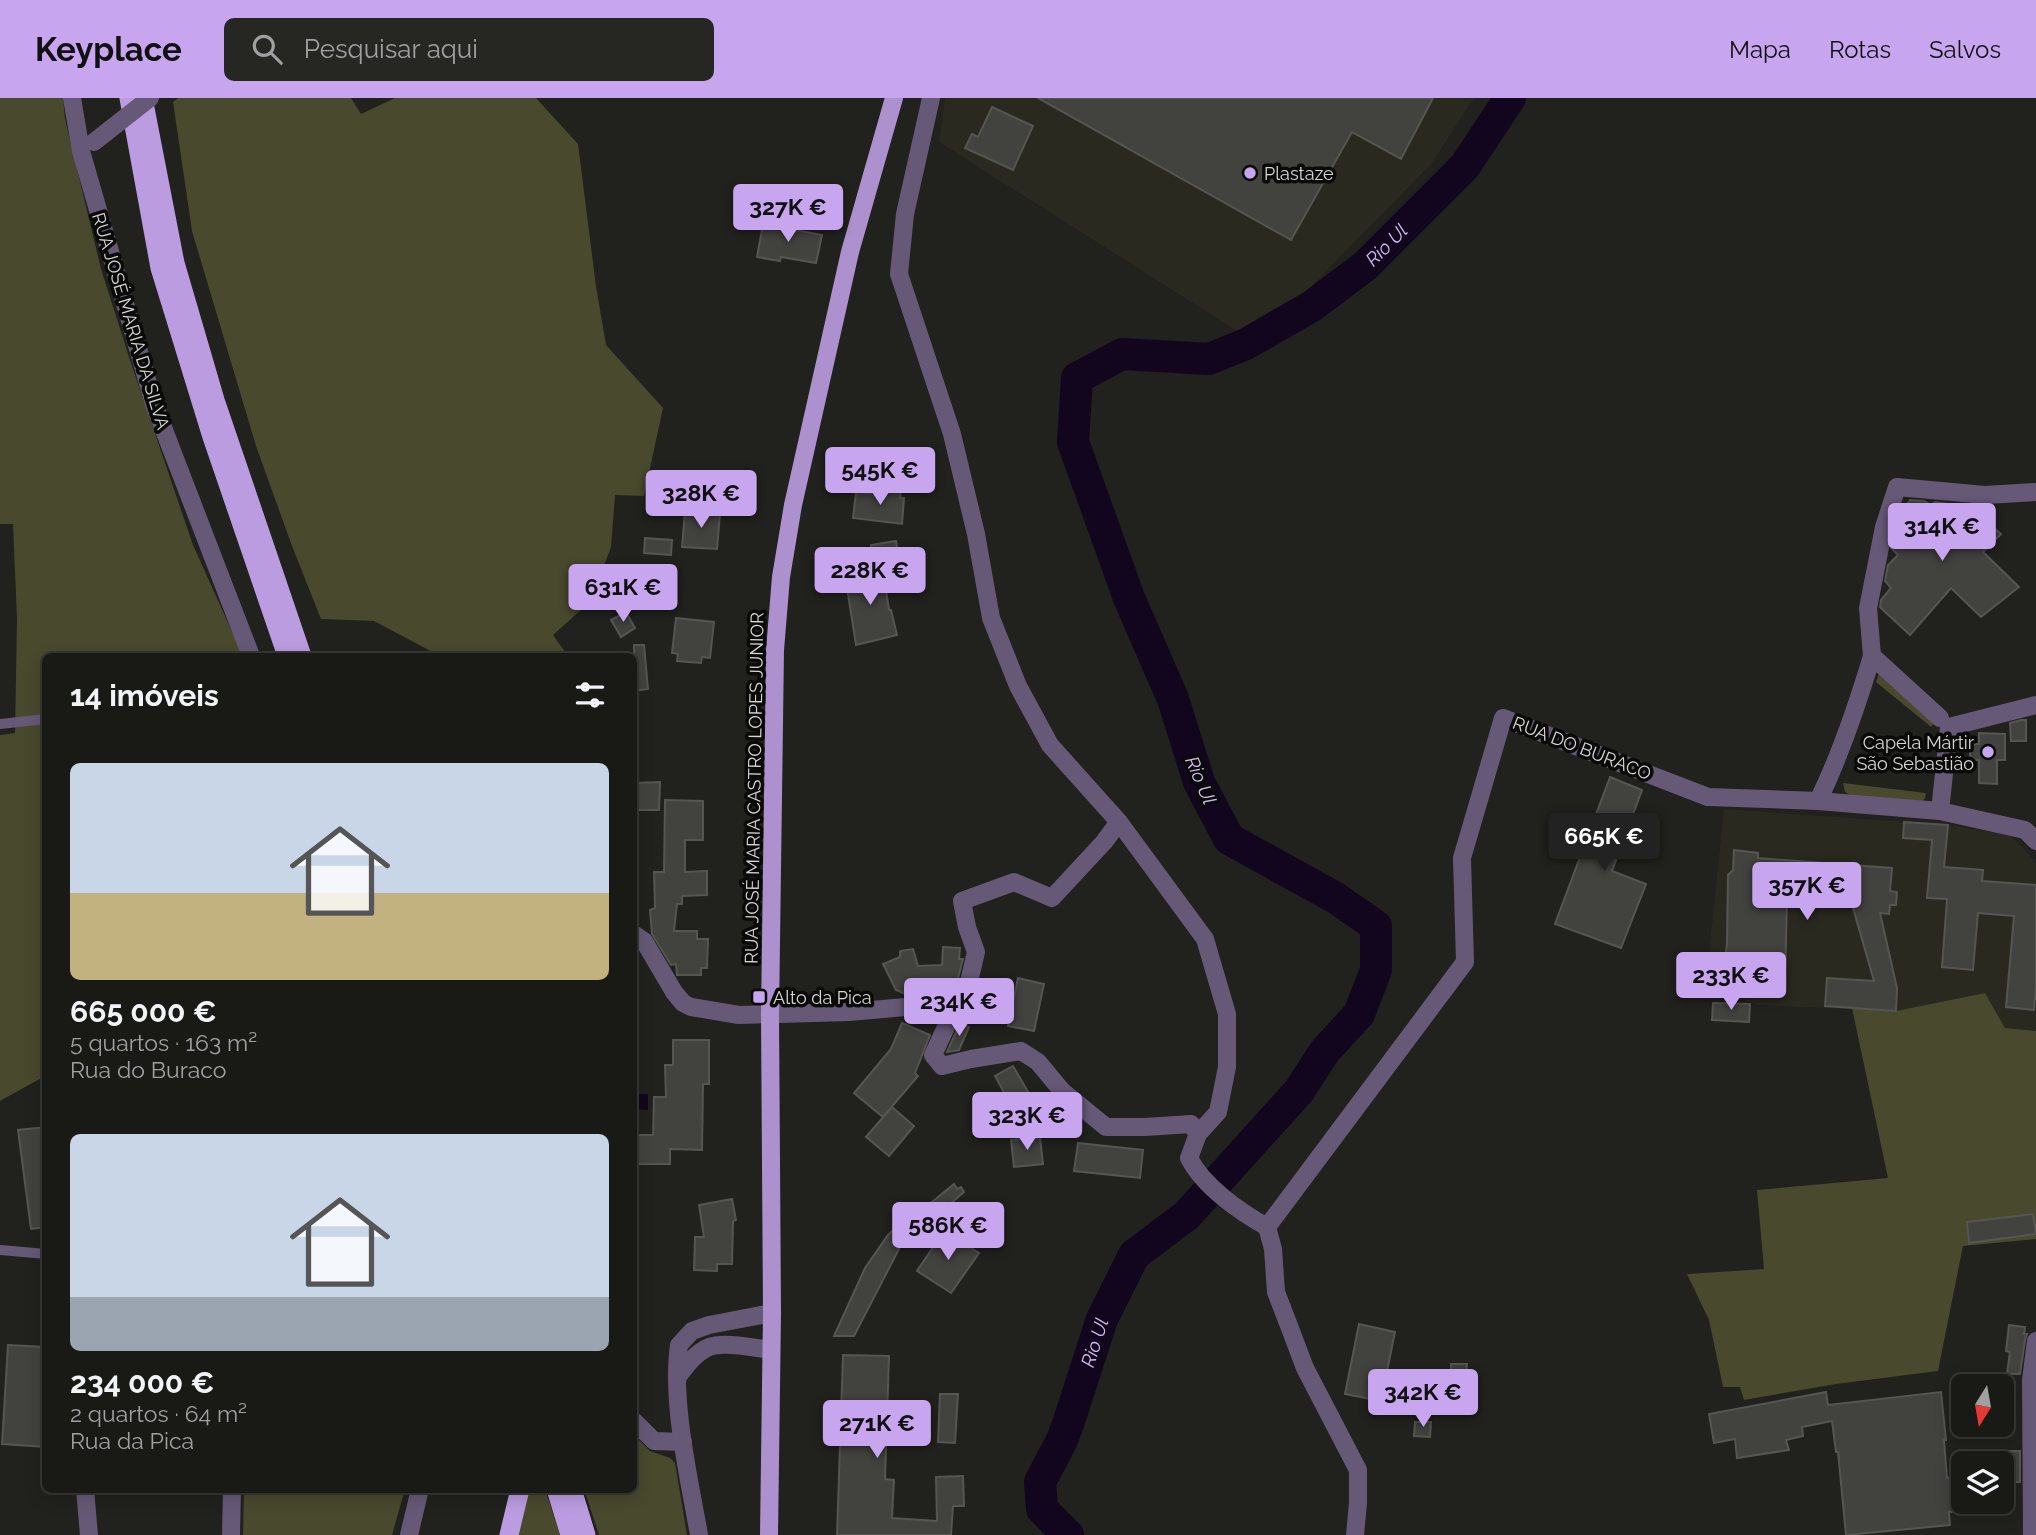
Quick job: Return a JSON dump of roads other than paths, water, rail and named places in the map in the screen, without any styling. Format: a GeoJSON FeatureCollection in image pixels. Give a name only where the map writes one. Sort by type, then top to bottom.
{"type":"FeatureCollection","features":[{"type":"Feature","properties":{"kind":"highway"},"geometry":{"type":"LineString","coordinates":[[129,98],[160,268],[212,437],[286,653]]}},
{"type":"Feature","properties":{"kind":"highway"},"geometry":{"type":"LineString","coordinates":[[143,98],[175,263],[215,400],[301,653]]}},
{"type":"Feature","properties":{"kind":"highway"},"geometry":{"type":"LineString","coordinates":[[509,1535],[519,1493]]}},
{"type":"Feature","properties":{"kind":"highway"},"geometry":{"type":"LineString","coordinates":[[557,1493],[570,1535]]}},
{"type":"Feature","properties":{"kind":"highway"},"geometry":{"type":"LineString","coordinates":[[573,1493],[586,1535]]}},
{"type":"Feature","properties":{"kind":"main road","name":"RUA JOSÉ MARIA CASTRO LOPES JUNIOR"},"geometry":{"type":"LineString","coordinates":[[769,1535],[775,650],[781,577],[793,505],[850,252],[894,98]]}},
{"type":"Feature","properties":{"kind":"street","name":"RUA JOSÉ MARIA DA SILVA"},"geometry":{"type":"LineString","coordinates":[[72,98],[154,404],[250,653]]}},
{"type":"Feature","properties":{"kind":"street"},"geometry":{"type":"LineString","coordinates":[[87,146],[150,98]]}},
{"type":"Feature","properties":{"kind":"street"},"geometry":{"type":"LineString","coordinates":[[931,98],[905,214],[898,274],[952,434],[976,534],[991,618],[1018,686],[1050,745],[1119,822],[1205,939],[1227,1014],[1227,1067],[1218,1112],[1198,1134],[1189,1158],[1196,1172],[1245,1215],[1266,1227],[1273,1250],[1276,1292],[1305,1368],[1358,1470],[1355,1535]]}},
{"type":"Feature","properties":{"kind":"street"},"geometry":{"type":"LineString","coordinates":[[2036,492],[1985,495],[1897,488],[1884,527],[1868,608],[1872,656],[1852,721],[1832,774],[1818,801],[1940,811],[2025,830],[2036,841]]}},
{"type":"Feature","properties":{"kind":"street"},"geometry":{"type":"LineString","coordinates":[[1872,656],[1945,723]]}},
{"type":"Feature","properties":{"kind":"street"},"geometry":{"type":"LineString","coordinates":[[1945,723],[2036,705]]}},
{"type":"Feature","properties":{"kind":"street","name":"RUA DO BURACO"},"geometry":{"type":"LineString","coordinates":[[1266,1227],[1465,962],[1462,858],[1503,718],[1708,797],[1818,801]]}},
{"type":"Feature","properties":{"kind":"street"},"geometry":{"type":"LineString","coordinates":[[1940,811],[1945,723]]}},
{"type":"Feature","properties":{"kind":"street"},"geometry":{"type":"LineString","coordinates":[[1119,822],[1052,898],[1014,882],[961,901],[976,952],[968,986],[933,1055],[942,1066],[1021,1052],[1038,1062],[1062,1091],[1106,1127],[1191,1124],[1198,1134]]}},
{"type":"Feature","properties":{"kind":"street"},"geometry":{"type":"LineString","coordinates":[[637,936],[644,941],[674,992],[683,1003],[691,1007],[738,1015],[849,1012],[917,1006],[956,1009]]}},
{"type":"Feature","properties":{"kind":"street"},"geometry":{"type":"LineString","coordinates":[[699,1535],[683,1442],[677,1378],[679,1345],[692,1331],[709,1325],[772,1313]]}},
{"type":"Feature","properties":{"kind":"street"},"geometry":{"type":"LineString","coordinates":[[2032,1535],[2033,1379],[2036,1341]]}},
{"type":"Feature","properties":{"kind":"street"},"geometry":{"type":"LineString","coordinates":[[677,1378],[690,1362],[710,1347],[734,1345],[771,1350]]}},
{"type":"Feature","properties":{"kind":"street"},"geometry":{"type":"LineString","coordinates":[[637,1425],[654,1441],[683,1442]]}},
{"type":"Feature","properties":{"kind":"street"},"geometry":{"type":"LineString","coordinates":[[85,1493],[89,1535]]}},
{"type":"Feature","properties":{"kind":"street"},"geometry":{"type":"LineString","coordinates":[[231,1535],[232,1493]]}},
{"type":"Feature","properties":{"kind":"street"},"geometry":{"type":"LineString","coordinates":[[409,1535],[419,1493]]}},
{"type":"Feature","properties":{"kind":"lane"},"geometry":{"type":"LineString","coordinates":[[0,724],[42,719]]}},
{"type":"Feature","properties":{"kind":"lane"},"geometry":{"type":"LineString","coordinates":[[0,1250],[42,1254]]}},
{"type":"Feature","properties":{"kind":"waterway","name":"Rio Ul"},"geometry":{"type":"LineString","coordinates":[[1068,1535],[1042,1509],[1040,1482],[1062,1440],[1102,1319],[1134,1255],[1187,1215],[1299,1091],[1325,1051],[1359,1014],[1376,970],[1376,926],[1336,898],[1229,839],[1199,782],[1173,699],[1129,598],[1073,442],[1077,378],[1122,354],[1209,359],[1246,344],[1312,306],[1365,266],[1465,166],[1510,98]]}},
{"type":"Feature","properties":{"kind":"place","name":"Plastaze"},"geometry":{"type":"Point","coordinates":[1250,173]}},
{"type":"Feature","properties":{"kind":"place","name":"Capela Mártir São Sebastião"},"geometry":{"type":"Point","coordinates":[1988,752]}},
{"type":"Feature","properties":{"kind":"place","name":"Alto da Pica"},"geometry":{"type":"Point","coordinates":[759,997]}}]}
